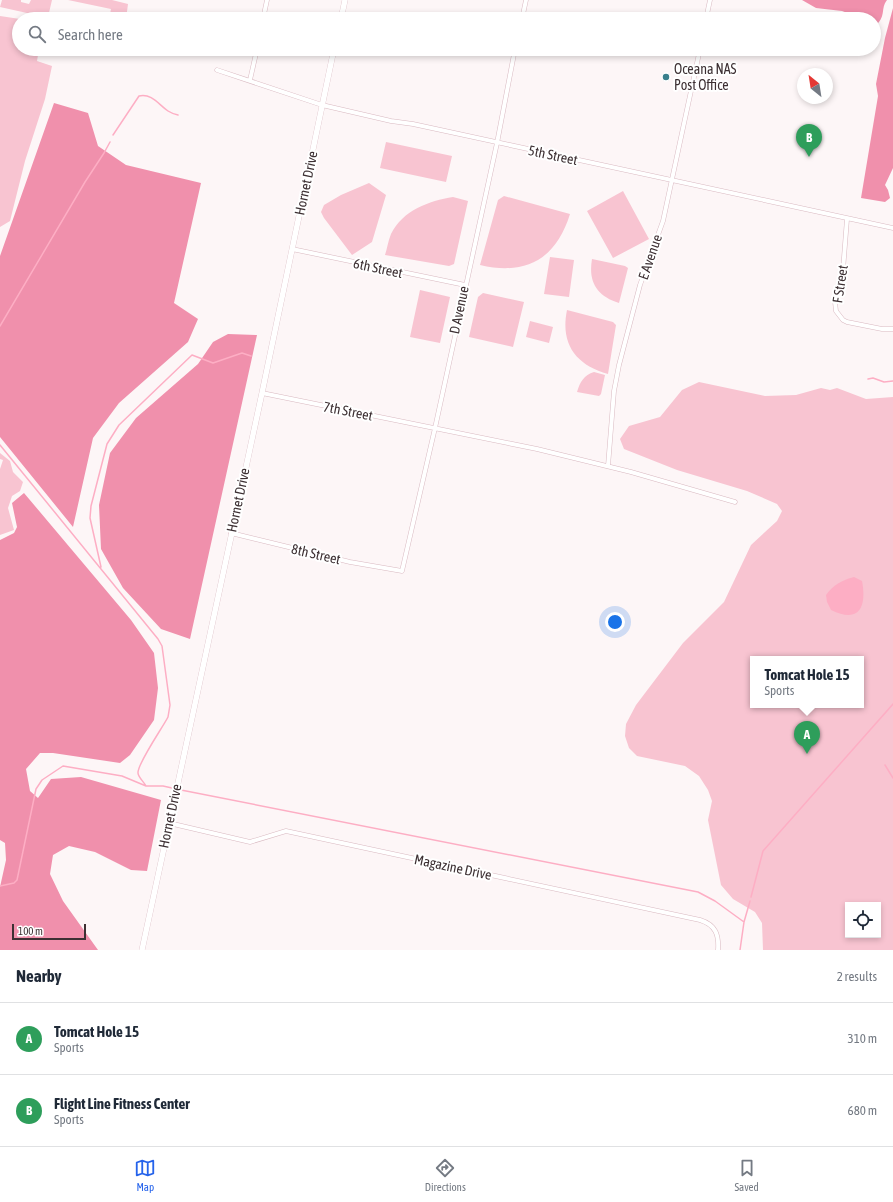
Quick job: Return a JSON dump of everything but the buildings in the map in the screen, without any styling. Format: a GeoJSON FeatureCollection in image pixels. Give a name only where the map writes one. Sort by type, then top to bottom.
{"type":"FeatureCollection","features":[{"type":"Feature","properties":{"kind":"main road"},"geometry":{"type":"LineString","coordinates":[[342,12],[345,0]]}},
{"type":"Feature","properties":{"kind":"main road","name":"Hornet Drive"},"geometry":{"type":"LineString","coordinates":[[142,950],[262,393],[332,56]]}},
{"type":"Feature","properties":{"kind":"street"},"geometry":{"type":"LineString","coordinates":[[264,12],[267,0]]}},
{"type":"Feature","properties":{"kind":"street"},"geometry":{"type":"LineString","coordinates":[[523,12],[526,0]]}},
{"type":"Feature","properties":{"kind":"street"},"geometry":{"type":"LineString","coordinates":[[707,12],[710,0]]}},
{"type":"Feature","properties":{"kind":"street"},"geometry":{"type":"LineString","coordinates":[[250,80],[255,56]]}},
{"type":"Feature","properties":{"kind":"street","name":"D Avenue"},"geometry":{"type":"LineString","coordinates":[[402,571],[435,428],[497,143],[514,56]]}},
{"type":"Feature","properties":{"kind":"street","name":"E Avenue"},"geometry":{"type":"LineString","coordinates":[[608,466],[614,391],[640,285],[663,222],[699,56]]}},
{"type":"Feature","properties":{"kind":"street","name":"5th Street"},"geometry":{"type":"LineString","coordinates":[[217,70],[322,105],[893,228]]}},
{"type":"Feature","properties":{"kind":"street","name":"F Street"},"geometry":{"type":"LineString","coordinates":[[847,219],[843,270],[835,302],[836,311],[843,320],[847,322],[882,329],[893,329]]}},
{"type":"Feature","properties":{"kind":"street","name":"6th Street"},"geometry":{"type":"LineString","coordinates":[[292,249],[465,285]]}},
{"type":"Feature","properties":{"kind":"street","name":"7th Street"},"geometry":{"type":"LineString","coordinates":[[262,393],[537,449],[608,466],[736,502]]}},
{"type":"Feature","properties":{"kind":"street","name":"8th Street"},"geometry":{"type":"LineString","coordinates":[[231,533],[350,562],[402,571]]}},
{"type":"Feature","properties":{"kind":"street","name":"Magazine Drive"},"geometry":{"type":"LineString","coordinates":[[169,823],[250,842],[286,831],[700,920],[708,922],[714,928],[717,934],[718,950]]}},
{"type":"Feature","properties":{"kind":"shaded area"},"geometry":{"type":"Polygon","coordinates":[[[2,0],[21,0],[21,2],[29,4],[31,0],[52,0],[49,12],[22,12],[0,7],[2,0]]]}},
{"type":"Feature","properties":{"kind":"shaded area"},"geometry":{"type":"Polygon","coordinates":[[[68,0],[112,0],[128,4],[127,12],[110,12],[111,9],[68,0]]]}},
{"type":"Feature","properties":{"kind":"shaded area"},"geometry":{"type":"Polygon","coordinates":[[[802,0],[887,0],[881,20],[881,12],[845,12],[816,8],[802,0]]]}},
{"type":"Feature","properties":{"kind":"shaded area"},"geometry":{"type":"Polygon","coordinates":[[[893,8],[893,168],[885,185],[890,198],[885,202],[861,198],[878,96],[876,84],[885,38],[893,8]]]}},
{"type":"Feature","properties":{"kind":"shaded area"},"geometry":{"type":"Polygon","coordinates":[[[0,16],[12,18],[12,56],[38,56],[37,61],[52,66],[45,99],[25,161],[10,221],[0,227],[0,16]]]}},
{"type":"Feature","properties":{"kind":"shaded area"},"geometry":{"type":"Polygon","coordinates":[[[54,103],[88,113],[98,146],[126,165],[201,183],[174,303],[198,319],[188,342],[119,403],[93,438],[73,527],[0,437],[0,256],[54,103]]]}},
{"type":"Feature","properties":{"kind":"shaded area"},"geometry":{"type":"Polygon","coordinates":[[[386,142],[452,156],[446,182],[380,168],[386,142]]]}},
{"type":"Feature","properties":{"kind":"shaded area"},"geometry":{"type":"Polygon","coordinates":[[[369,183],[386,195],[372,242],[352,255],[321,212],[324,205],[341,195],[369,183]]]}},
{"type":"Feature","properties":{"kind":"shaded area"},"geometry":{"type":"Polygon","coordinates":[[[623,191],[649,239],[613,258],[587,211],[623,191]]]}},
{"type":"Feature","properties":{"kind":"shaded area"},"geometry":{"type":"Polygon","coordinates":[[[504,196],[570,214],[564,230],[548,253],[525,266],[496,268],[480,265],[498,200],[504,196]]]}},
{"type":"Feature","properties":{"kind":"shaded area"},"geometry":{"type":"Polygon","coordinates":[[[453,197],[468,201],[454,264],[449,266],[385,255],[391,234],[402,219],[426,204],[453,197]]]}},
{"type":"Feature","properties":{"kind":"shaded area"},"geometry":{"type":"Polygon","coordinates":[[[550,257],[574,260],[569,297],[544,294],[550,257]]]}},
{"type":"Feature","properties":{"kind":"shaded area"},"geometry":{"type":"Polygon","coordinates":[[[592,259],[625,266],[628,268],[619,303],[605,296],[596,287],[591,275],[592,259]]]}},
{"type":"Feature","properties":{"kind":"shaded area"},"geometry":{"type":"Polygon","coordinates":[[[420,290],[450,297],[440,343],[410,337],[420,290]]]}},
{"type":"Feature","properties":{"kind":"shaded area"},"geometry":{"type":"Polygon","coordinates":[[[483,293],[524,302],[513,347],[469,337],[478,297],[483,293]]]}},
{"type":"Feature","properties":{"kind":"shaded area"},"geometry":{"type":"Polygon","coordinates":[[[567,310],[613,322],[616,325],[608,374],[587,365],[579,359],[573,351],[568,343],[566,333],[565,322],[567,310]]]}},
{"type":"Feature","properties":{"kind":"shaded area"},"geometry":{"type":"Polygon","coordinates":[[[530,321],[553,327],[549,343],[526,337],[530,321]]]}},
{"type":"Feature","properties":{"kind":"shaded area"},"geometry":{"type":"Polygon","coordinates":[[[228,334],[257,335],[190,639],[161,629],[123,588],[101,549],[99,505],[110,453],[136,418],[198,364],[213,342],[228,334]]]}},
{"type":"Feature","properties":{"kind":"shaded area"},"geometry":{"type":"Polygon","coordinates":[[[594,372],[605,375],[601,394],[599,396],[577,392],[583,379],[594,372]]]}},
{"type":"Feature","properties":{"kind":"shaded area"},"geometry":{"type":"Polygon","coordinates":[[[699,382],[765,396],[796,395],[821,388],[830,390],[837,388],[866,399],[893,397],[893,950],[763,950],[762,923],[755,912],[733,899],[721,885],[708,820],[712,801],[708,790],[699,776],[685,766],[637,756],[629,748],[625,736],[626,724],[636,705],[683,643],[724,602],[751,545],[777,521],[782,511],[777,504],[747,491],[677,470],[624,449],[620,439],[629,426],[660,417],[682,390],[699,382]]]}},
{"type":"Feature","properties":{"kind":"shaded area"},"geometry":{"type":"Polygon","coordinates":[[[0,453],[10,461],[13,472],[23,482],[20,491],[12,496],[8,508],[14,530],[0,535],[0,469],[3,460],[0,459],[0,453]]]}},
{"type":"Feature","properties":{"kind":"shaded area"},"geometry":{"type":"Polygon","coordinates":[[[24,493],[131,620],[154,653],[158,688],[154,720],[130,755],[120,763],[53,753],[40,753],[26,769],[30,791],[38,798],[51,779],[81,777],[161,800],[147,871],[131,870],[95,852],[69,846],[53,855],[50,874],[63,901],[98,950],[0,950],[0,887],[6,860],[5,843],[0,840],[0,540],[14,533],[17,527],[12,503],[24,493]]]}},
{"type":"Feature","properties":{"kind":"shaded area"},"geometry":{"type":"Polygon","coordinates":[[[854,577],[862,581],[863,598],[862,605],[859,610],[854,614],[848,615],[831,610],[827,602],[826,595],[838,583],[854,577]]]}},
{"type":"Feature","properties":{"kind":"waterway"},"geometry":{"type":"LineString","coordinates":[[113,135],[139,96],[148,96],[168,111],[178,115]]}},
{"type":"Feature","properties":{"kind":"waterway"},"geometry":{"type":"LineString","coordinates":[[0,326],[110,142]]}},
{"type":"Feature","properties":{"kind":"waterway"},"geometry":{"type":"LineString","coordinates":[[101,567],[90,518],[91,506],[107,444],[119,425],[192,355],[213,363],[242,353],[251,356]]}},
{"type":"Feature","properties":{"kind":"waterway"},"geometry":{"type":"LineString","coordinates":[[868,379],[873,378],[884,382],[893,381]]}},
{"type":"Feature","properties":{"kind":"waterway"},"geometry":{"type":"LineString","coordinates":[[0,445],[158,639],[162,646],[170,705],[168,717],[139,768],[138,775],[146,786]]}},
{"type":"Feature","properties":{"kind":"waterway"},"geometry":{"type":"LineString","coordinates":[[751,897],[763,851],[893,704]]}},
{"type":"Feature","properties":{"kind":"waterway"},"geometry":{"type":"LineString","coordinates":[[885,765],[893,778]]}},
{"type":"Feature","properties":{"kind":"waterway"},"geometry":{"type":"LineString","coordinates":[[0,886],[14,883],[17,880],[36,789],[42,780],[63,766],[122,776],[146,786],[163,786],[172,788]]}},
{"type":"Feature","properties":{"kind":"waterway"},"geometry":{"type":"LineString","coordinates":[[181,790],[698,892],[715,901],[744,922]]}},
{"type":"Feature","properties":{"kind":"waterway"},"geometry":{"type":"LineString","coordinates":[[740,950],[744,922],[750,901]]}},
{"type":"Feature","properties":{"kind":"place","name":"Oceana NAS Post Office"},"geometry":{"type":"Point","coordinates":[666,77]}},
{"type":"Feature","properties":{"kind":"place","name":"Flight Line Fitness Center"},"geometry":{"type":"Point","coordinates":[809,157]}},
{"type":"Feature","properties":{"kind":"place","name":"Tomcat Hole 15"},"geometry":{"type":"Point","coordinates":[807,754]}}]}
